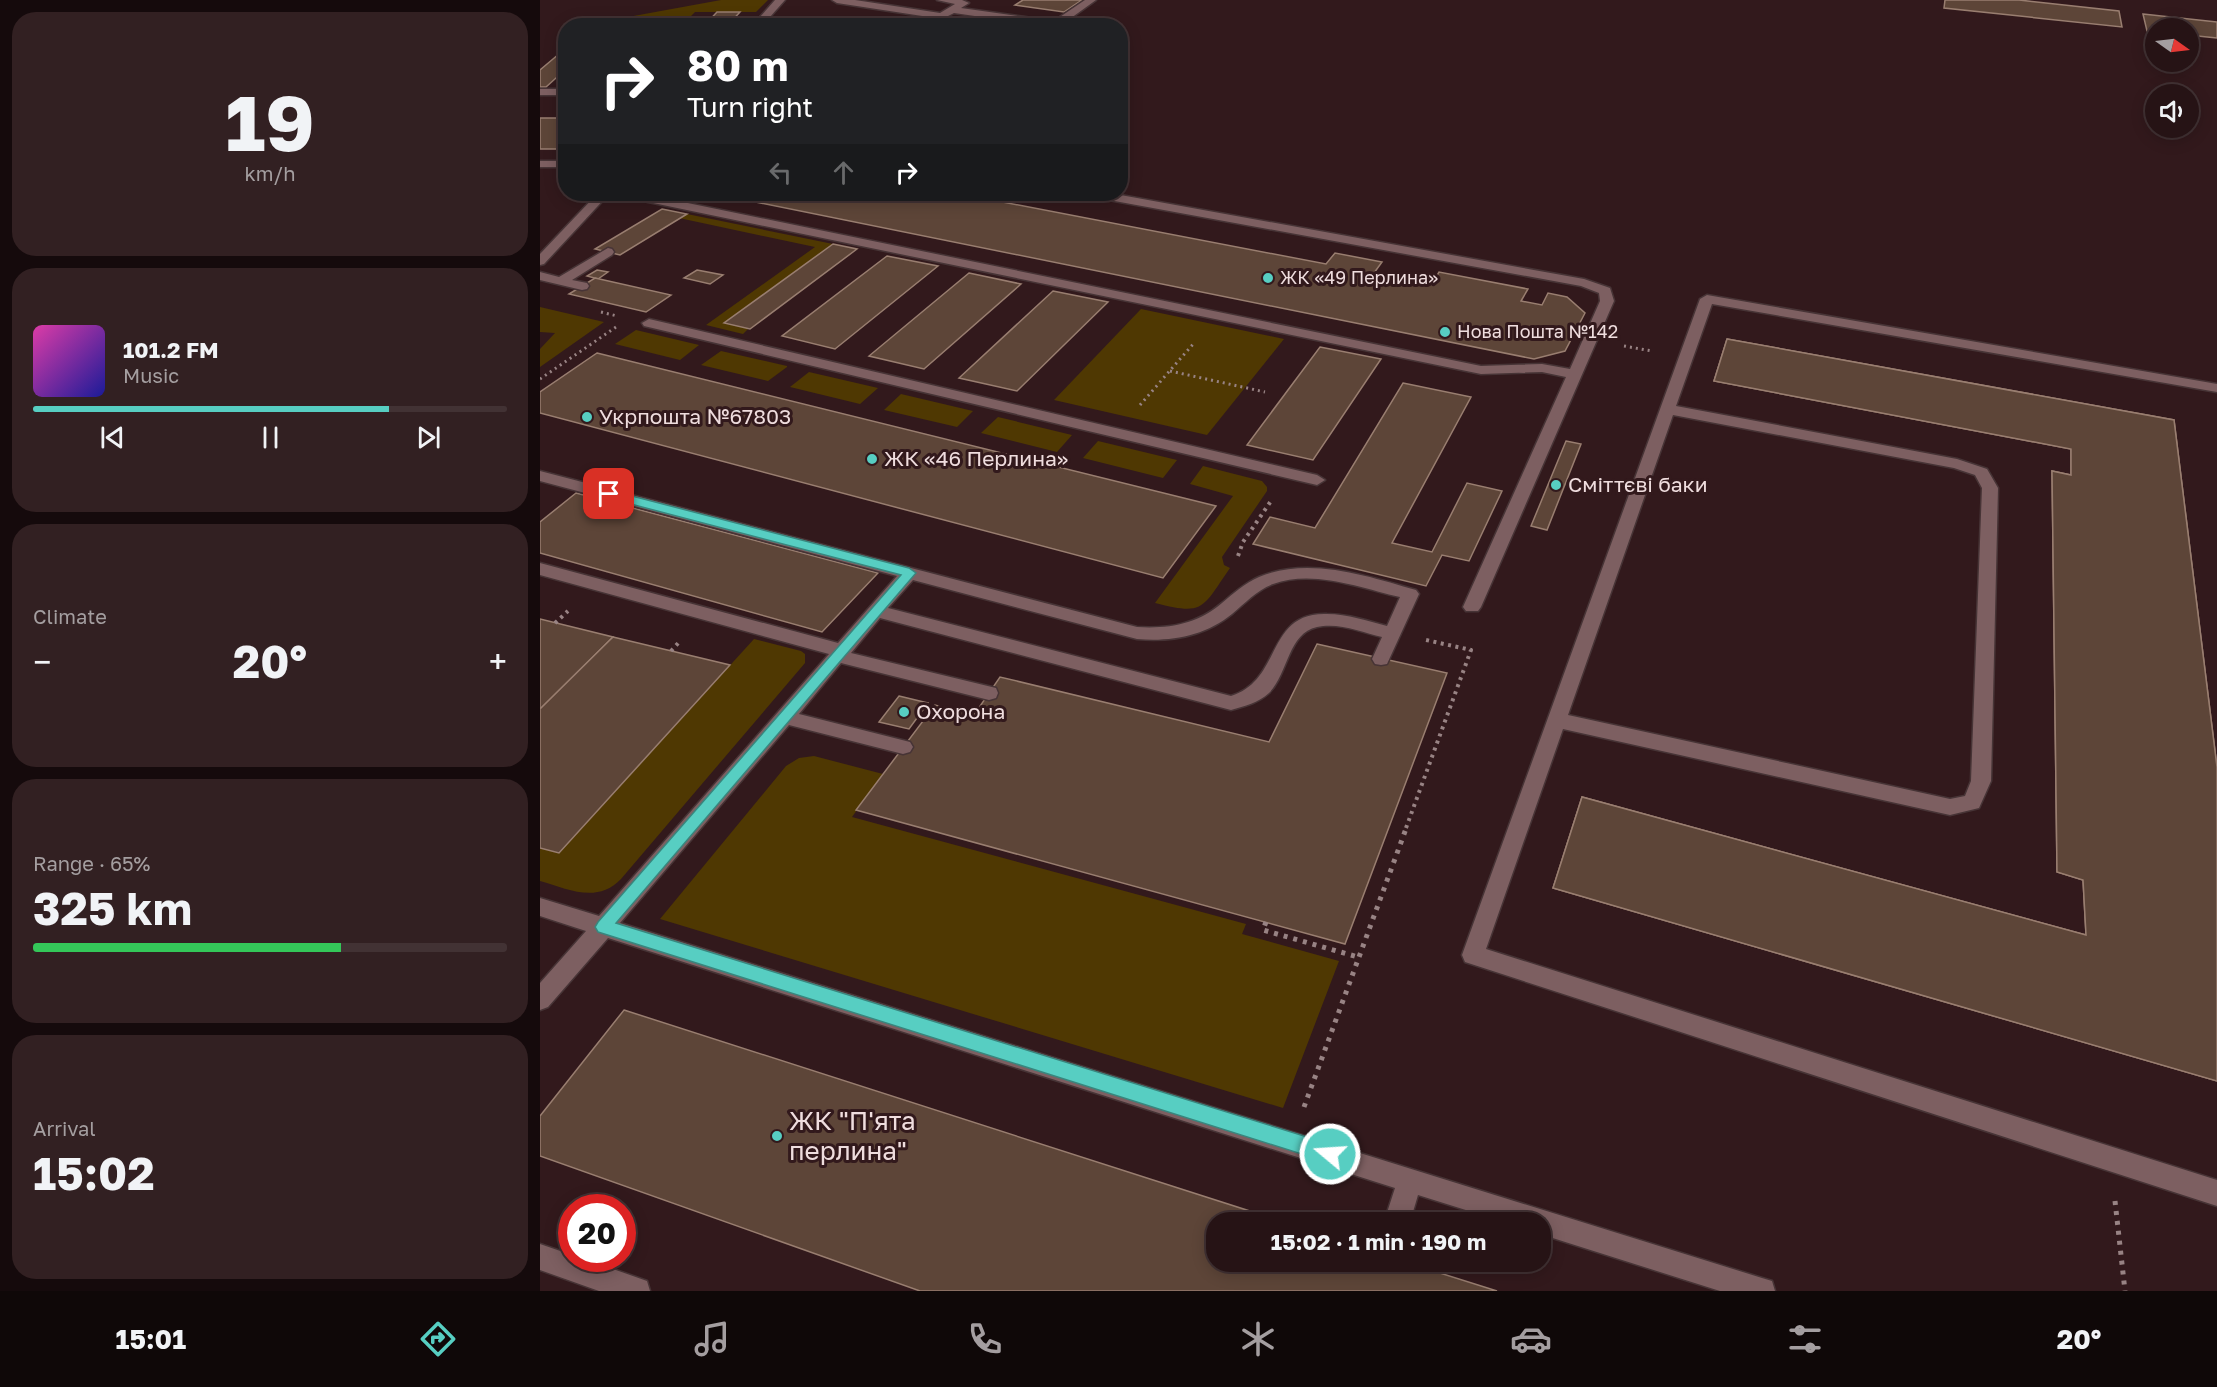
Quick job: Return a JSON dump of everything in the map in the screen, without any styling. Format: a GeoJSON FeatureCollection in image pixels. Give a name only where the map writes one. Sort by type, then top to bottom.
{"type":"FeatureCollection","features":[{"type":"Feature","properties":{"kind":"street"},"geometry":{"type":"LineString","coordinates":[[763,18],[780,0]]}},
{"type":"Feature","properties":{"kind":"street"},"geometry":{"type":"LineString","coordinates":[[837,0],[942,16],[964,3],[942,0]]}},
{"type":"Feature","properties":{"kind":"street"},"geometry":{"type":"LineString","coordinates":[[1064,18],[1090,0]]}},
{"type":"Feature","properties":{"kind":"street"},"geometry":{"type":"LineString","coordinates":[[953,10],[1007,18]]}},
{"type":"Feature","properties":{"kind":"street"},"geometry":{"type":"LineString","coordinates":[[540,92],[558,92]]}},
{"type":"Feature","properties":{"kind":"street"},"geometry":{"type":"LineString","coordinates":[[543,167],[558,165]]}},
{"type":"Feature","properties":{"kind":"street"},"geometry":{"type":"LineString","coordinates":[[1128,200],[1593,285],[1605,291],[1608,296],[1590,340],[1472,607]]}},
{"type":"Feature","properties":{"kind":"street"},"geometry":{"type":"LineString","coordinates":[[540,261],[596,201]]}},
{"type":"Feature","properties":{"kind":"street"},"geometry":{"type":"LineString","coordinates":[[663,201],[1481,370],[1542,368],[1575,374]]}},
{"type":"Feature","properties":{"kind":"street"},"geometry":{"type":"LineString","coordinates":[[561,281],[608,252]]}},
{"type":"Feature","properties":{"kind":"street"},"geometry":{"type":"LineString","coordinates":[[540,276],[582,286]]}},
{"type":"Feature","properties":{"kind":"street"},"geometry":{"type":"LineString","coordinates":[[2217,388],[1707,299],[1473,955],[2217,1193]]}},
{"type":"Feature","properties":{"kind":"street"},"geometry":{"type":"LineString","coordinates":[[650,323],[1317,480]]}},
{"type":"Feature","properties":{"kind":"street"},"geometry":{"type":"LineString","coordinates":[[1556,720],[1950,807],[1972,802],[1981,781],[1990,488],[1981,472],[1957,464],[1667,409]]}},
{"type":"Feature","properties":{"kind":"street"},"geometry":{"type":"LineString","coordinates":[[540,476],[1126,632],[1148,634],[1180,632],[1211,620],[1245,591],[1262,582],[1291,574],[1317,574],[1410,594],[1382,659]]}},
{"type":"Feature","properties":{"kind":"street"},"geometry":{"type":"LineString","coordinates":[[540,569],[989,693]]}},
{"type":"Feature","properties":{"kind":"street"},"geometry":{"type":"LineString","coordinates":[[540,1000],[909,573]]}},
{"type":"Feature","properties":{"kind":"street"},"geometry":{"type":"LineString","coordinates":[[876,611],[1231,703],[1253,697],[1263,690],[1294,630],[1311,621],[1333,620],[1392,633]]}},
{"type":"Feature","properties":{"kind":"street"},"geometry":{"type":"LineString","coordinates":[[784,717],[903,747]]}},
{"type":"Feature","properties":{"kind":"street"},"geometry":{"type":"LineString","coordinates":[[540,907],[1292,1141],[1762,1291]]}},
{"type":"Feature","properties":{"kind":"street"},"geometry":{"type":"LineString","coordinates":[[1400,1212],[1410,1179]]}},
{"type":"Feature","properties":{"kind":"street"},"geometry":{"type":"LineString","coordinates":[[540,1257],[637,1291]]}},
{"type":"Feature","properties":{"kind":"path"},"geometry":{"type":"LineString","coordinates":[[1116,433],[1219,315]]}},
{"type":"Feature","properties":{"kind":"path"},"geometry":{"type":"LineString","coordinates":[[540,379],[619,325]]}},
{"type":"Feature","properties":{"kind":"path"},"geometry":{"type":"LineString","coordinates":[[1590,340],[1686,357]]}},
{"type":"Feature","properties":{"kind":"path"},"geometry":{"type":"LineString","coordinates":[[1170,371],[1265,392]]}},
{"type":"Feature","properties":{"kind":"path"},"geometry":{"type":"LineString","coordinates":[[1262,582],[1239,562],[1238,549],[1290,474]]}},
{"type":"Feature","properties":{"kind":"path"},"geometry":{"type":"LineString","coordinates":[[1292,1141],[1471,650],[1392,633]]}},
{"type":"Feature","properties":{"kind":"path"},"geometry":{"type":"LineString","coordinates":[[1266,922],[1263,930],[1359,957]]}},
{"type":"Feature","properties":{"kind":"path"},"geometry":{"type":"LineString","coordinates":[[2111,1159],[2125,1291]]}},
{"type":"Feature","properties":{"kind":"shaded area"},"geometry":{"type":"Polygon","coordinates":[[[721,0],[768,0],[756,12],[695,12],[690,17],[628,17],[721,0]]]}},
{"type":"Feature","properties":{"kind":"shaded area"},"geometry":{"type":"Polygon","coordinates":[[[687,214],[833,244],[743,334],[706,325],[815,247],[679,218],[687,214]]]}},
{"type":"Feature","properties":{"kind":"shaded area"},"geometry":{"type":"Polygon","coordinates":[[[540,307],[604,322],[540,367],[540,349],[555,333],[540,332],[540,307]]]}},
{"type":"Feature","properties":{"kind":"shaded area"},"geometry":{"type":"Polygon","coordinates":[[[1141,309],[1284,339],[1207,435],[1054,400],[1141,309]]]}},
{"type":"Feature","properties":{"kind":"shaded area"},"geometry":{"type":"Polygon","coordinates":[[[636,330],[699,345],[680,360],[615,344],[636,330]]]}},
{"type":"Feature","properties":{"kind":"shaded area"},"geometry":{"type":"Polygon","coordinates":[[[721,351],[787,367],[768,381],[701,365],[721,351]]]}},
{"type":"Feature","properties":{"kind":"shaded area"},"geometry":{"type":"Polygon","coordinates":[[[809,372],[878,388],[860,404],[790,387],[809,372]]]}},
{"type":"Feature","properties":{"kind":"shaded area"},"geometry":{"type":"Polygon","coordinates":[[[901,394],[973,411],[957,427],[884,410],[901,394]]]}},
{"type":"Feature","properties":{"kind":"shaded area"},"geometry":{"type":"Polygon","coordinates":[[[998,417],[1072,435],[1057,452],[981,433],[998,417]]]}},
{"type":"Feature","properties":{"kind":"shaded area"},"geometry":{"type":"Polygon","coordinates":[[[1098,441],[1177,460],[1163,478],[1083,458],[1098,441]]]}},
{"type":"Feature","properties":{"kind":"shaded area"},"geometry":{"type":"Polygon","coordinates":[[[1203,466],[1262,481],[1267,491],[1222,557],[1224,565],[1230,568],[1207,600],[1201,605],[1184,609],[1155,603],[1233,496],[1190,484],[1203,466]]]}},
{"type":"Feature","properties":{"kind":"shaded area"},"geometry":{"type":"Polygon","coordinates":[[[754,639],[801,651],[805,654],[805,663],[621,879],[612,887],[592,893],[540,881],[540,848],[559,853],[754,639]]]}},
{"type":"Feature","properties":{"kind":"shaded area"},"geometry":{"type":"Polygon","coordinates":[[[814,756],[883,774],[852,817],[1246,924],[1242,934],[1339,961],[1283,1108],[660,919],[786,766],[799,758],[814,756]]]}},
{"type":"Feature","properties":{"kind":"building"},"geometry":{"type":"Polygon","coordinates":[[[1023,0],[1082,0],[1064,12],[1015,5],[1023,0]]]}},
{"type":"Feature","properties":{"kind":"building"},"geometry":{"type":"Polygon","coordinates":[[[1945,0],[2019,0],[2119,11],[2122,27],[1944,8],[1945,0]]]}},
{"type":"Feature","properties":{"kind":"building"},"geometry":{"type":"Polygon","coordinates":[[[717,12],[740,12],[734,18],[711,18],[717,12]]]}},
{"type":"Feature","properties":{"kind":"building"},"geometry":{"type":"Polygon","coordinates":[[[2143,14],[2180,18],[2145,18],[2145,22],[2143,14]]]}},
{"type":"Feature","properties":{"kind":"building"},"geometry":{"type":"Polygon","coordinates":[[[646,17],[690,17],[689,18],[646,17]]]}},
{"type":"Feature","properties":{"kind":"building"},"geometry":{"type":"Polygon","coordinates":[[[2199,20],[2217,22],[2217,38],[2199,36],[2199,20]]]}},
{"type":"Feature","properties":{"kind":"building"},"geometry":{"type":"Polygon","coordinates":[[[558,55],[558,76],[546,87],[540,87],[540,70],[558,55]]]}},
{"type":"Feature","properties":{"kind":"building"},"geometry":{"type":"Polygon","coordinates":[[[540,118],[558,118],[558,149],[540,149],[540,118]]]}},
{"type":"Feature","properties":{"kind":"building","name":"ЖК «49 Перлина»"},"geometry":{"type":"Polygon","coordinates":[[[751,201],[998,201],[1326,264],[1335,253],[1382,262],[1374,273],[1432,284],[1439,272],[1528,289],[1521,301],[1542,305],[1548,293],[1567,297],[1585,313],[1565,351],[1534,359],[751,201]]]}},
{"type":"Feature","properties":{"kind":"building"},"geometry":{"type":"Polygon","coordinates":[[[662,209],[687,214],[620,255],[595,249],[662,209]]]}},
{"type":"Feature","properties":{"kind":"building"},"geometry":{"type":"Polygon","coordinates":[[[833,244],[857,249],[750,329],[724,323],[833,244]]]}},
{"type":"Feature","properties":{"kind":"building"},"geometry":{"type":"Polygon","coordinates":[[[887,256],[938,266],[835,349],[782,336],[887,256]]]}},
{"type":"Feature","properties":{"kind":"building"},"geometry":{"type":"Polygon","coordinates":[[[597,270],[608,272],[598,279],[587,276],[597,270]]]}},
{"type":"Feature","properties":{"kind":"building"},"geometry":{"type":"Polygon","coordinates":[[[697,270],[723,275],[710,284],[684,278],[697,270]]]}},
{"type":"Feature","properties":{"kind":"building"},"geometry":{"type":"Polygon","coordinates":[[[969,273],[1021,284],[924,369],[869,356],[969,273]]]}},
{"type":"Feature","properties":{"kind":"building"},"geometry":{"type":"Polygon","coordinates":[[[595,278],[671,295],[646,312],[569,294],[595,278]]]}},
{"type":"Feature","properties":{"kind":"building"},"geometry":{"type":"Polygon","coordinates":[[[1053,291],[1108,302],[1017,391],[959,378],[1053,291]]]}},
{"type":"Feature","properties":{"kind":"building"},"geometry":{"type":"Polygon","coordinates":[[[1727,339],[2174,420],[2217,767],[2217,1081],[1553,888],[1582,797],[2086,935],[2083,880],[2057,872],[2052,471],[2071,475],[2071,449],[1714,381],[1727,339]]]}},
{"type":"Feature","properties":{"kind":"building"},"geometry":{"type":"Polygon","coordinates":[[[1727,339],[2174,420],[2217,767],[2217,1081],[1553,888],[1582,797],[2086,935],[2083,880],[2057,872],[2052,471],[2071,475],[2071,449],[1714,381],[1727,339]]]}},
{"type":"Feature","properties":{"kind":"building"},"geometry":{"type":"Polygon","coordinates":[[[1320,347],[1381,359],[1313,460],[1247,445],[1320,347]]]}},
{"type":"Feature","properties":{"kind":"building","name":"ЖК «46 Перлина»"},"geometry":{"type":"Polygon","coordinates":[[[597,353],[1216,506],[1163,578],[540,413],[540,392],[597,353]]]}},
{"type":"Feature","properties":{"kind":"building"},"geometry":{"type":"Polygon","coordinates":[[[1403,383],[1471,397],[1392,543],[1432,552],[1467,483],[1502,491],[1469,561],[1442,555],[1426,586],[1253,544],[1270,517],[1315,528],[1403,383]]]}},
{"type":"Feature","properties":{"kind":"building","name":"Сміттєві баки"},"geometry":{"type":"Polygon","coordinates":[[[1566,441],[1581,444],[1547,530],[1531,526],[1566,441]]]}},
{"type":"Feature","properties":{"kind":"building"},"geometry":{"type":"Polygon","coordinates":[[[576,493],[878,573],[822,632],[540,553],[540,522],[576,493]]]}},
{"type":"Feature","properties":{"kind":"building"},"geometry":{"type":"Polygon","coordinates":[[[540,619],[613,637],[540,709],[540,619]]]}},
{"type":"Feature","properties":{"kind":"building"},"geometry":{"type":"Polygon","coordinates":[[[613,637],[730,665],[559,853],[540,848],[540,709],[613,637]]]}},
{"type":"Feature","properties":{"kind":"building"},"geometry":{"type":"Polygon","coordinates":[[[1317,644],[1447,673],[1345,944],[856,810],[935,705],[974,715],[1000,677],[1269,742],[1317,644]]]}},
{"type":"Feature","properties":{"kind":"building","name":"Охорона"},"geometry":{"type":"Polygon","coordinates":[[[899,696],[928,703],[909,729],[879,722],[899,696]]]}},
{"type":"Feature","properties":{"kind":"building","name":"ЖК \"П'ята перлина\""},"geometry":{"type":"Polygon","coordinates":[[[624,1010],[1253,1212],[1206,1212],[1206,1272],[1437,1272],[1497,1291],[920,1291],[540,1156],[540,1116],[624,1010]]]}},
{"type":"Feature","properties":{"kind":"place","name":"ЖК «49 Перлина»"},"geometry":{"type":"Point","coordinates":[1268,278]}},
{"type":"Feature","properties":{"kind":"place","name":"Нова Пошта №142"},"geometry":{"type":"Point","coordinates":[1445,332]}},
{"type":"Feature","properties":{"kind":"place","name":"Укрпошта №67803"},"geometry":{"type":"Point","coordinates":[587,417]}},
{"type":"Feature","properties":{"kind":"place","name":"ЖК «46 Перлина»"},"geometry":{"type":"Point","coordinates":[872,459]}},
{"type":"Feature","properties":{"kind":"place","name":"Сміттєві баки"},"geometry":{"type":"Point","coordinates":[1556,485]}},
{"type":"Feature","properties":{"kind":"place","name":"Охорона"},"geometry":{"type":"Point","coordinates":[904,712]}},
{"type":"Feature","properties":{"kind":"place","name":"ЖК \"П'ята перлина\""},"geometry":{"type":"Point","coordinates":[777,1136]}},
{"type":"Feature","properties":{"kind":"route"},"geometry":{"type":"LineString","coordinates":[[609,494],[909,573],[603,927],[1330,1154]]}}]}
